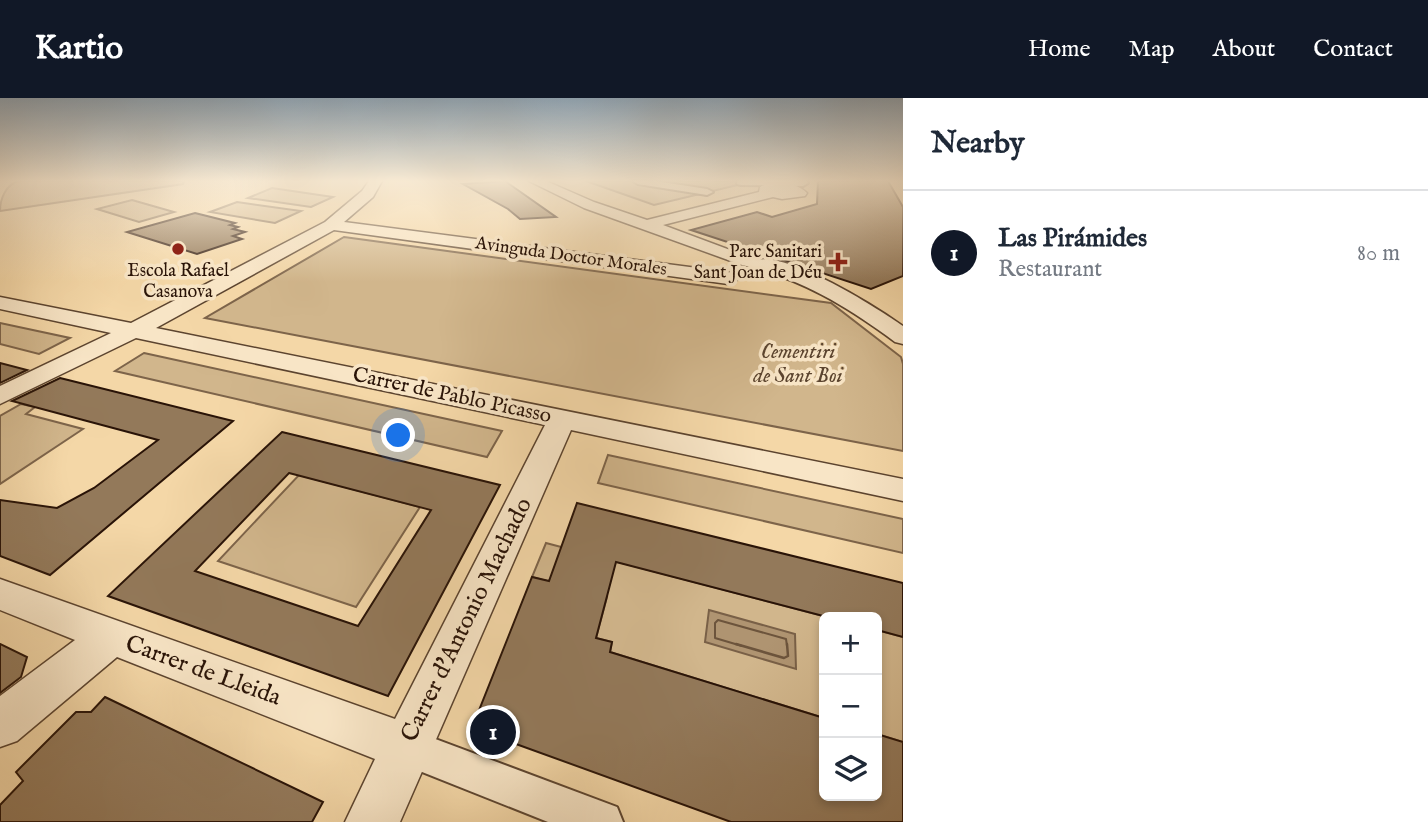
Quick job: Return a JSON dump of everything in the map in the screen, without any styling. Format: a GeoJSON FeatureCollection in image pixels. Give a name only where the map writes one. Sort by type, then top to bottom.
{"type":"FeatureCollection","features":[{"type":"Feature","properties":{"kind":"street"},"geometry":{"type":"LineString","coordinates":[[0,396],[135,330],[331,225],[343,215]]}},
{"type":"Feature","properties":{"kind":"street"},"geometry":{"type":"LineString","coordinates":[[617,215],[805,278],[849,298],[903,337]]}},
{"type":"Feature","properties":{"kind":"street"},"geometry":{"type":"LineString","coordinates":[[645,225],[686,215]]}},
{"type":"Feature","properties":{"kind":"street","name":"Avinguda Doctor Morales"},"geometry":{"type":"LineString","coordinates":[[331,225],[724,269]]}},
{"type":"Feature","properties":{"kind":"street"},"geometry":{"type":"LineString","coordinates":[[704,245],[724,269],[759,281],[772,277],[773,271],[756,262],[724,269]]}},
{"type":"Feature","properties":{"kind":"street","name":"Carrer de Pablo Picasso"},"geometry":{"type":"LineString","coordinates":[[0,303],[903,490]]}},
{"type":"Feature","properties":{"kind":"street","name":"Carrer d'Antonio Machado"},"geometry":{"type":"LineString","coordinates":[[372,822],[562,419]]}},
{"type":"Feature","properties":{"kind":"street","name":"Carrer de Lleida"},"geometry":{"type":"LineString","coordinates":[[0,594],[406,747]]}},
{"type":"Feature","properties":{"kind":"street"},"geometry":{"type":"LineString","coordinates":[[0,725],[111,637]]}},
{"type":"Feature","properties":{"kind":"street"},"geometry":{"type":"LineString","coordinates":[[406,747],[602,822]]}},
{"type":"Feature","properties":{"kind":"green space"},"geometry":{"type":"Polygon","coordinates":[[[116,215],[164,215],[139,222],[116,215]]]}},
{"type":"Feature","properties":{"kind":"green space"},"geometry":{"type":"Polygon","coordinates":[[[226,215],[293,215],[275,223],[226,215]]]}},
{"type":"Feature","properties":{"kind":"green space","name":"Cementiri de Sant Boi"},"geometry":{"type":"Polygon","coordinates":[[[344,237],[831,303],[901,357],[903,451],[205,318],[344,237]]]}},
{"type":"Feature","properties":{"kind":"green space"},"geometry":{"type":"Polygon","coordinates":[[[0,323],[70,338],[39,354],[0,344],[0,323]]]}},
{"type":"Feature","properties":{"kind":"green space"},"geometry":{"type":"Polygon","coordinates":[[[144,353],[502,431],[487,457],[115,371],[144,353]]]}},
{"type":"Feature","properties":{"kind":"green space"},"geometry":{"type":"Polygon","coordinates":[[[21,404],[35,407],[26,414],[83,429],[0,484],[0,416],[21,404]]]}},
{"type":"Feature","properties":{"kind":"green space"},"geometry":{"type":"Polygon","coordinates":[[[608,455],[903,519],[903,553],[598,483],[608,455]]]}},
{"type":"Feature","properties":{"kind":"green space"},"geometry":{"type":"Polygon","coordinates":[[[299,475],[420,507],[356,607],[218,561],[299,475]]]}},
{"type":"Feature","properties":{"kind":"green space"},"geometry":{"type":"Polygon","coordinates":[[[546,543],[819,615],[819,716],[610,652],[612,642],[596,638],[607,597],[532,577],[546,543]]]}},
{"type":"Feature","properties":{"kind":"green space"},"geometry":{"type":"Polygon","coordinates":[[[882,631],[903,637],[903,742],[882,736],[882,631]]]}},
{"type":"Feature","properties":{"kind":"water"},"geometry":{"type":"Polygon","coordinates":[[[709,610],[795,634],[796,669],[705,642],[709,610]]]}},
{"type":"Feature","properties":{"kind":"building"},"geometry":{"type":"Polygon","coordinates":[[[189,215],[202,215],[235,223],[230,225],[238,227],[233,229],[245,232],[233,236],[242,239],[197,254],[127,232],[189,215]]]}},
{"type":"Feature","properties":{"kind":"building"},"geometry":{"type":"Polygon","coordinates":[[[515,215],[556,217],[520,219],[515,215]]]}},
{"type":"Feature","properties":{"kind":"building","name":"Parc Sanitari Sant Joan de Déu"},"geometry":{"type":"Polygon","coordinates":[[[747,215],[772,217],[903,215],[903,276],[871,289],[691,230],[747,215]]]}},
{"type":"Feature","properties":{"kind":"building"},"geometry":{"type":"Polygon","coordinates":[[[0,363],[27,370],[0,383],[0,363]]]}},
{"type":"Feature","properties":{"kind":"building"},"geometry":{"type":"Polygon","coordinates":[[[60,378],[233,421],[50,575],[0,556],[0,500],[57,508],[94,488],[158,440],[12,401],[60,378]]]}},
{"type":"Feature","properties":{"kind":"building"},"geometry":{"type":"Polygon","coordinates":[[[282,432],[500,485],[388,696],[108,596],[282,432]],[[289,473],[195,571],[358,626],[431,510],[289,473]]]}},
{"type":"Feature","properties":{"kind":"building"},"geometry":{"type":"Polygon","coordinates":[[[577,503],[903,583],[903,637],[882,631],[882,612],[819,612],[819,615],[616,562],[596,638],[612,642],[610,652],[819,716],[819,801],[882,801],[882,736],[903,742],[903,822],[731,822],[472,728],[532,577],[549,581],[577,503]]]}},
{"type":"Feature","properties":{"kind":"building"},"geometry":{"type":"Polygon","coordinates":[[[0,644],[27,657],[21,677],[0,693],[0,644]]]}},
{"type":"Feature","properties":{"kind":"building"},"geometry":{"type":"Polygon","coordinates":[[[105,697],[323,802],[312,822],[0,822],[0,805],[23,781],[16,772],[76,712],[91,712],[105,697]]]}},
{"type":"Feature","properties":{"kind":"place","name":"Escola Rafael Casanova"},"geometry":{"type":"Point","coordinates":[178,249]}},
{"type":"Feature","properties":{"kind":"place","name":"Parc Sanitari Sant Joan de Déu"},"geometry":{"type":"Point","coordinates":[838,262]}},
{"type":"Feature","properties":{"kind":"place","name":"Las Pirámides"},"geometry":{"type":"Point","coordinates":[493,732]}}]}
